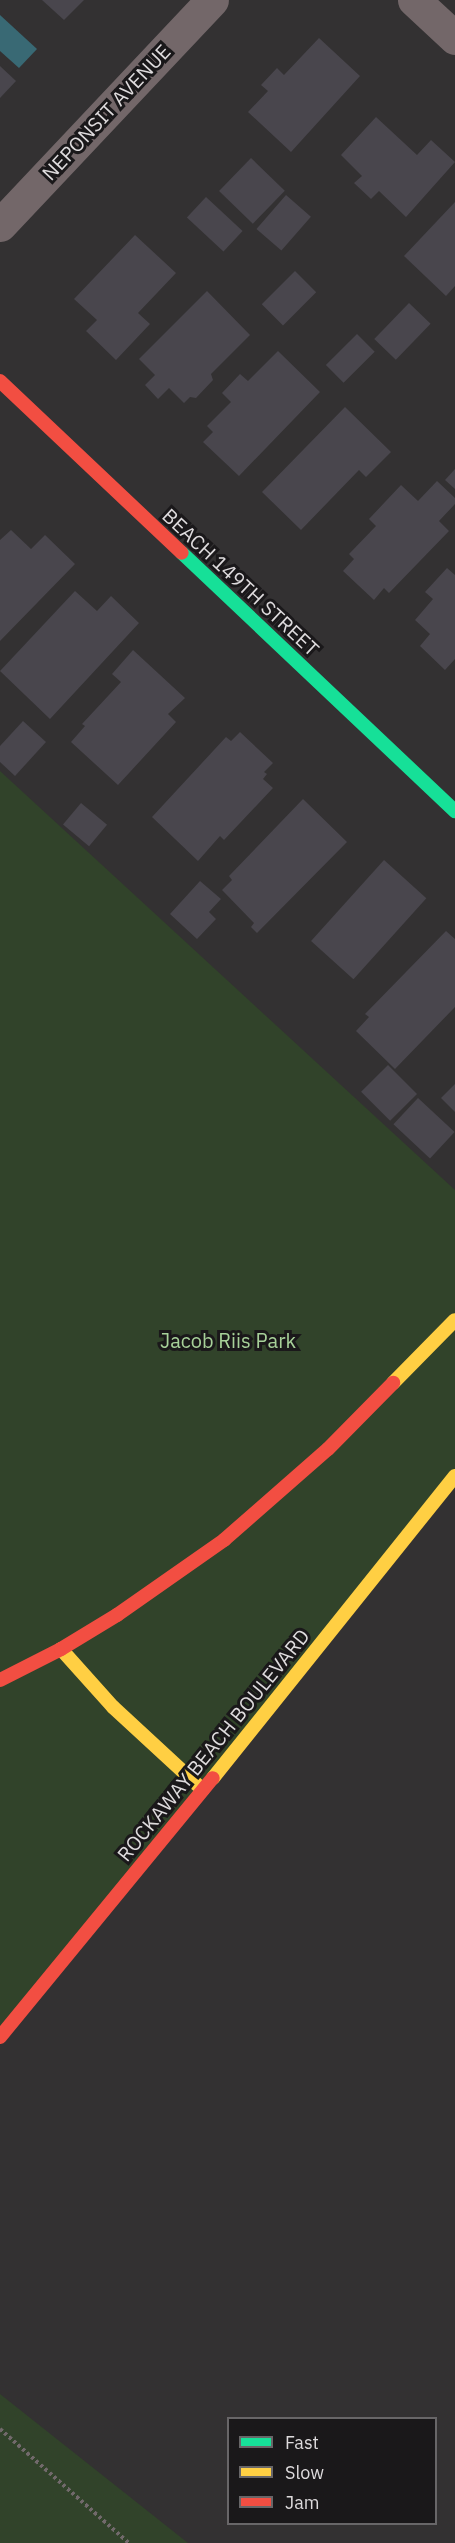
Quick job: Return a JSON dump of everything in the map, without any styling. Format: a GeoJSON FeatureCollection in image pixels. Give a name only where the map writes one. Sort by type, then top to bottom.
{"type":"FeatureCollection","features":[{"type":"Feature","properties":{"kind":"street","name":"NEPONSIT AVENUE"},"geometry":{"type":"LineString","coordinates":[[0,225],[212,0]]}},
{"type":"Feature","properties":{"kind":"street"},"geometry":{"type":"LineString","coordinates":[[414,0],[455,38]]}},
{"type":"Feature","properties":{"kind":"street","name":"BEACH 149TH STREET"},"geometry":{"type":"LineString","coordinates":[[0,381],[455,811]]}},
{"type":"Feature","properties":{"kind":"street"},"geometry":{"type":"LineString","coordinates":[[0,1680],[61,1649],[117,1616],[224,1540],[328,1449],[455,1320]]}},
{"type":"Feature","properties":{"kind":"street","name":"ROCKAWAY BEACH BOULEVARD"},"geometry":{"type":"LineString","coordinates":[[0,2037],[203,1790],[455,1476]]}},
{"type":"Feature","properties":{"kind":"street"},"geometry":{"type":"LineString","coordinates":[[61,1649],[113,1707],[203,1790]]}},
{"type":"Feature","properties":{"kind":"path"},"geometry":{"type":"LineString","coordinates":[[0,2429],[129,2543]]}},
{"type":"Feature","properties":{"kind":"green space","name":"Jacob Riis Park"},"geometry":{"type":"Polygon","coordinates":[[[0,771],[455,1190],[455,1478],[0,2037],[0,771]]]}},
{"type":"Feature","properties":{"kind":"green space"},"geometry":{"type":"Polygon","coordinates":[[[0,2394],[188,2543],[0,2543],[0,2394]]]}},
{"type":"Feature","properties":{"kind":"water"},"geometry":{"type":"Polygon","coordinates":[[[0,15],[37,49],[19,68],[0,51],[0,15]]]}},
{"type":"Feature","properties":{"kind":"building"},"geometry":{"type":"Polygon","coordinates":[[[42,0],[84,0],[64,20],[42,0]]]}},
{"type":"Feature","properties":{"kind":"building"},"geometry":{"type":"Polygon","coordinates":[[[319,38],[360,76],[291,152],[248,112],[268,91],[261,85],[277,68],[284,75],[319,38]]]}},
{"type":"Feature","properties":{"kind":"building"},"geometry":{"type":"Polygon","coordinates":[[[0,66],[16,81],[0,98],[0,66]]]}},
{"type":"Feature","properties":{"kind":"building"},"geometry":{"type":"Polygon","coordinates":[[[376,117],[417,155],[431,140],[455,162],[406,217],[379,191],[371,199],[354,183],[362,176],[341,155],[376,117]]]}},
{"type":"Feature","properties":{"kind":"building"},"geometry":{"type":"Polygon","coordinates":[[[251,158],[285,191],[253,224],[219,191],[251,158]]]}},
{"type":"Feature","properties":{"kind":"building"},"geometry":{"type":"Polygon","coordinates":[[[286,195],[311,217],[281,251],[256,229],[286,195]]]}},
{"type":"Feature","properties":{"kind":"building"},"geometry":{"type":"Polygon","coordinates":[[[206,197],[243,231],[223,252],[187,217],[206,197]]]}},
{"type":"Feature","properties":{"kind":"building"},"geometry":{"type":"Polygon","coordinates":[[[455,202],[455,286],[446,296],[404,256],[455,202]]]}},
{"type":"Feature","properties":{"kind":"building"},"geometry":{"type":"Polygon","coordinates":[[[135,235],[176,273],[138,313],[150,324],[116,360],[86,331],[97,320],[74,299],[135,235]]]}},
{"type":"Feature","properties":{"kind":"building"},"geometry":{"type":"Polygon","coordinates":[[[295,271],[316,292],[283,325],[262,304],[295,271]]]}},
{"type":"Feature","properties":{"kind":"building"},"geometry":{"type":"Polygon","coordinates":[[[207,291],[250,335],[211,374],[213,380],[196,398],[190,397],[184,403],[169,388],[158,399],[145,385],[155,375],[139,359],[207,291]]]}},
{"type":"Feature","properties":{"kind":"building"},"geometry":{"type":"Polygon","coordinates":[[[409,303],[431,324],[396,360],[374,339],[409,303]]]}},
{"type":"Feature","properties":{"kind":"building"},"geometry":{"type":"Polygon","coordinates":[[[357,334],[375,352],[344,383],[326,365],[357,334]]]}},
{"type":"Feature","properties":{"kind":"building"},"geometry":{"type":"Polygon","coordinates":[[[278,351],[320,392],[239,476],[203,442],[213,432],[207,426],[231,402],[222,393],[240,374],[248,381],[278,351]]]}},
{"type":"Feature","properties":{"kind":"building"},"geometry":{"type":"Polygon","coordinates":[[[345,407],[391,452],[366,477],[359,470],[301,530],[262,492],[345,407]]]}},
{"type":"Feature","properties":{"kind":"building"},"geometry":{"type":"Polygon","coordinates":[[[455,469],[455,489],[445,480],[455,469]]]}},
{"type":"Feature","properties":{"kind":"building"},"geometry":{"type":"Polygon","coordinates":[[[437,481],[455,498],[455,504],[439,521],[449,531],[389,593],[384,588],[374,600],[343,571],[354,559],[349,554],[376,526],[369,519],[401,485],[418,501],[437,481]]]}},
{"type":"Feature","properties":{"kind":"building"},"geometry":{"type":"Polygon","coordinates":[[[11,530],[31,549],[45,535],[75,564],[0,641],[0,540],[11,530]]]}},
{"type":"Feature","properties":{"kind":"building"},"geometry":{"type":"Polygon","coordinates":[[[447,568],[455,575],[455,659],[445,670],[420,646],[430,634],[415,620],[433,599],[425,592],[447,568]]]}},
{"type":"Feature","properties":{"kind":"building"},"geometry":{"type":"Polygon","coordinates":[[[75,591],[97,611],[111,596],[139,623],[50,719],[0,671],[75,591]]]}},
{"type":"Feature","properties":{"kind":"building"},"geometry":{"type":"Polygon","coordinates":[[[133,650],[185,698],[168,714],[176,722],[118,785],[71,742],[85,726],[82,724],[121,682],[112,674],[133,650]]]}},
{"type":"Feature","properties":{"kind":"building"},"geometry":{"type":"Polygon","coordinates":[[[23,721],[46,742],[15,776],[0,762],[0,746],[23,721]]]}},
{"type":"Feature","properties":{"kind":"building"},"geometry":{"type":"Polygon","coordinates":[[[240,732],[273,763],[264,772],[267,774],[263,779],[273,788],[224,840],[220,836],[198,861],[152,817],[226,737],[231,741],[240,732]]]}},
{"type":"Feature","properties":{"kind":"building"},"geometry":{"type":"Polygon","coordinates":[[[303,799],[347,842],[257,933],[251,927],[254,923],[222,890],[232,880],[229,876],[303,799]]]}},
{"type":"Feature","properties":{"kind":"building"},"geometry":{"type":"Polygon","coordinates":[[[81,803],[107,825],[89,846],[63,824],[81,803]]]}},
{"type":"Feature","properties":{"kind":"building"},"geometry":{"type":"Polygon","coordinates":[[[384,860],[426,898],[353,979],[311,941],[384,860]]]}},
{"type":"Feature","properties":{"kind":"building"},"geometry":{"type":"Polygon","coordinates":[[[200,881],[221,899],[209,912],[216,919],[197,939],[170,914],[200,881]]]}},
{"type":"Feature","properties":{"kind":"building"},"geometry":{"type":"Polygon","coordinates":[[[446,931],[455,939],[455,1007],[395,1069],[356,1031],[369,1017],[365,1014],[446,931]]]}},
{"type":"Feature","properties":{"kind":"building"},"geometry":{"type":"Polygon","coordinates":[[[388,1065],[417,1094],[390,1121],[361,1092],[388,1065]]]}},
{"type":"Feature","properties":{"kind":"building"},"geometry":{"type":"Polygon","coordinates":[[[455,1084],[455,1112],[441,1098],[455,1084]]]}},
{"type":"Feature","properties":{"kind":"building"},"geometry":{"type":"Polygon","coordinates":[[[418,1098],[455,1132],[430,1158],[393,1124],[418,1098]]]}},
{"type":"Feature","properties":{"kind":"traffic: fast"},"geometry":{"type":"LineString","coordinates":[[182,553],[455,811]]}},
{"type":"Feature","properties":{"kind":"traffic: slow"},"geometry":{"type":"LineString","coordinates":[[393,1383],[455,1320]]}},
{"type":"Feature","properties":{"kind":"traffic: slow"},"geometry":{"type":"LineString","coordinates":[[213,1778],[455,1476]]}},
{"type":"Feature","properties":{"kind":"traffic: slow"},"geometry":{"type":"LineString","coordinates":[[61,1649],[113,1707],[203,1790]]}},
{"type":"Feature","properties":{"kind":"traffic: jam"},"geometry":{"type":"LineString","coordinates":[[0,381],[182,553]]}},
{"type":"Feature","properties":{"kind":"traffic: jam"},"geometry":{"type":"LineString","coordinates":[[0,1680],[61,1649],[117,1615],[224,1540],[328,1449],[393,1383]]}},
{"type":"Feature","properties":{"kind":"traffic: jam"},"geometry":{"type":"LineString","coordinates":[[0,2037],[213,1778]]}}]}
